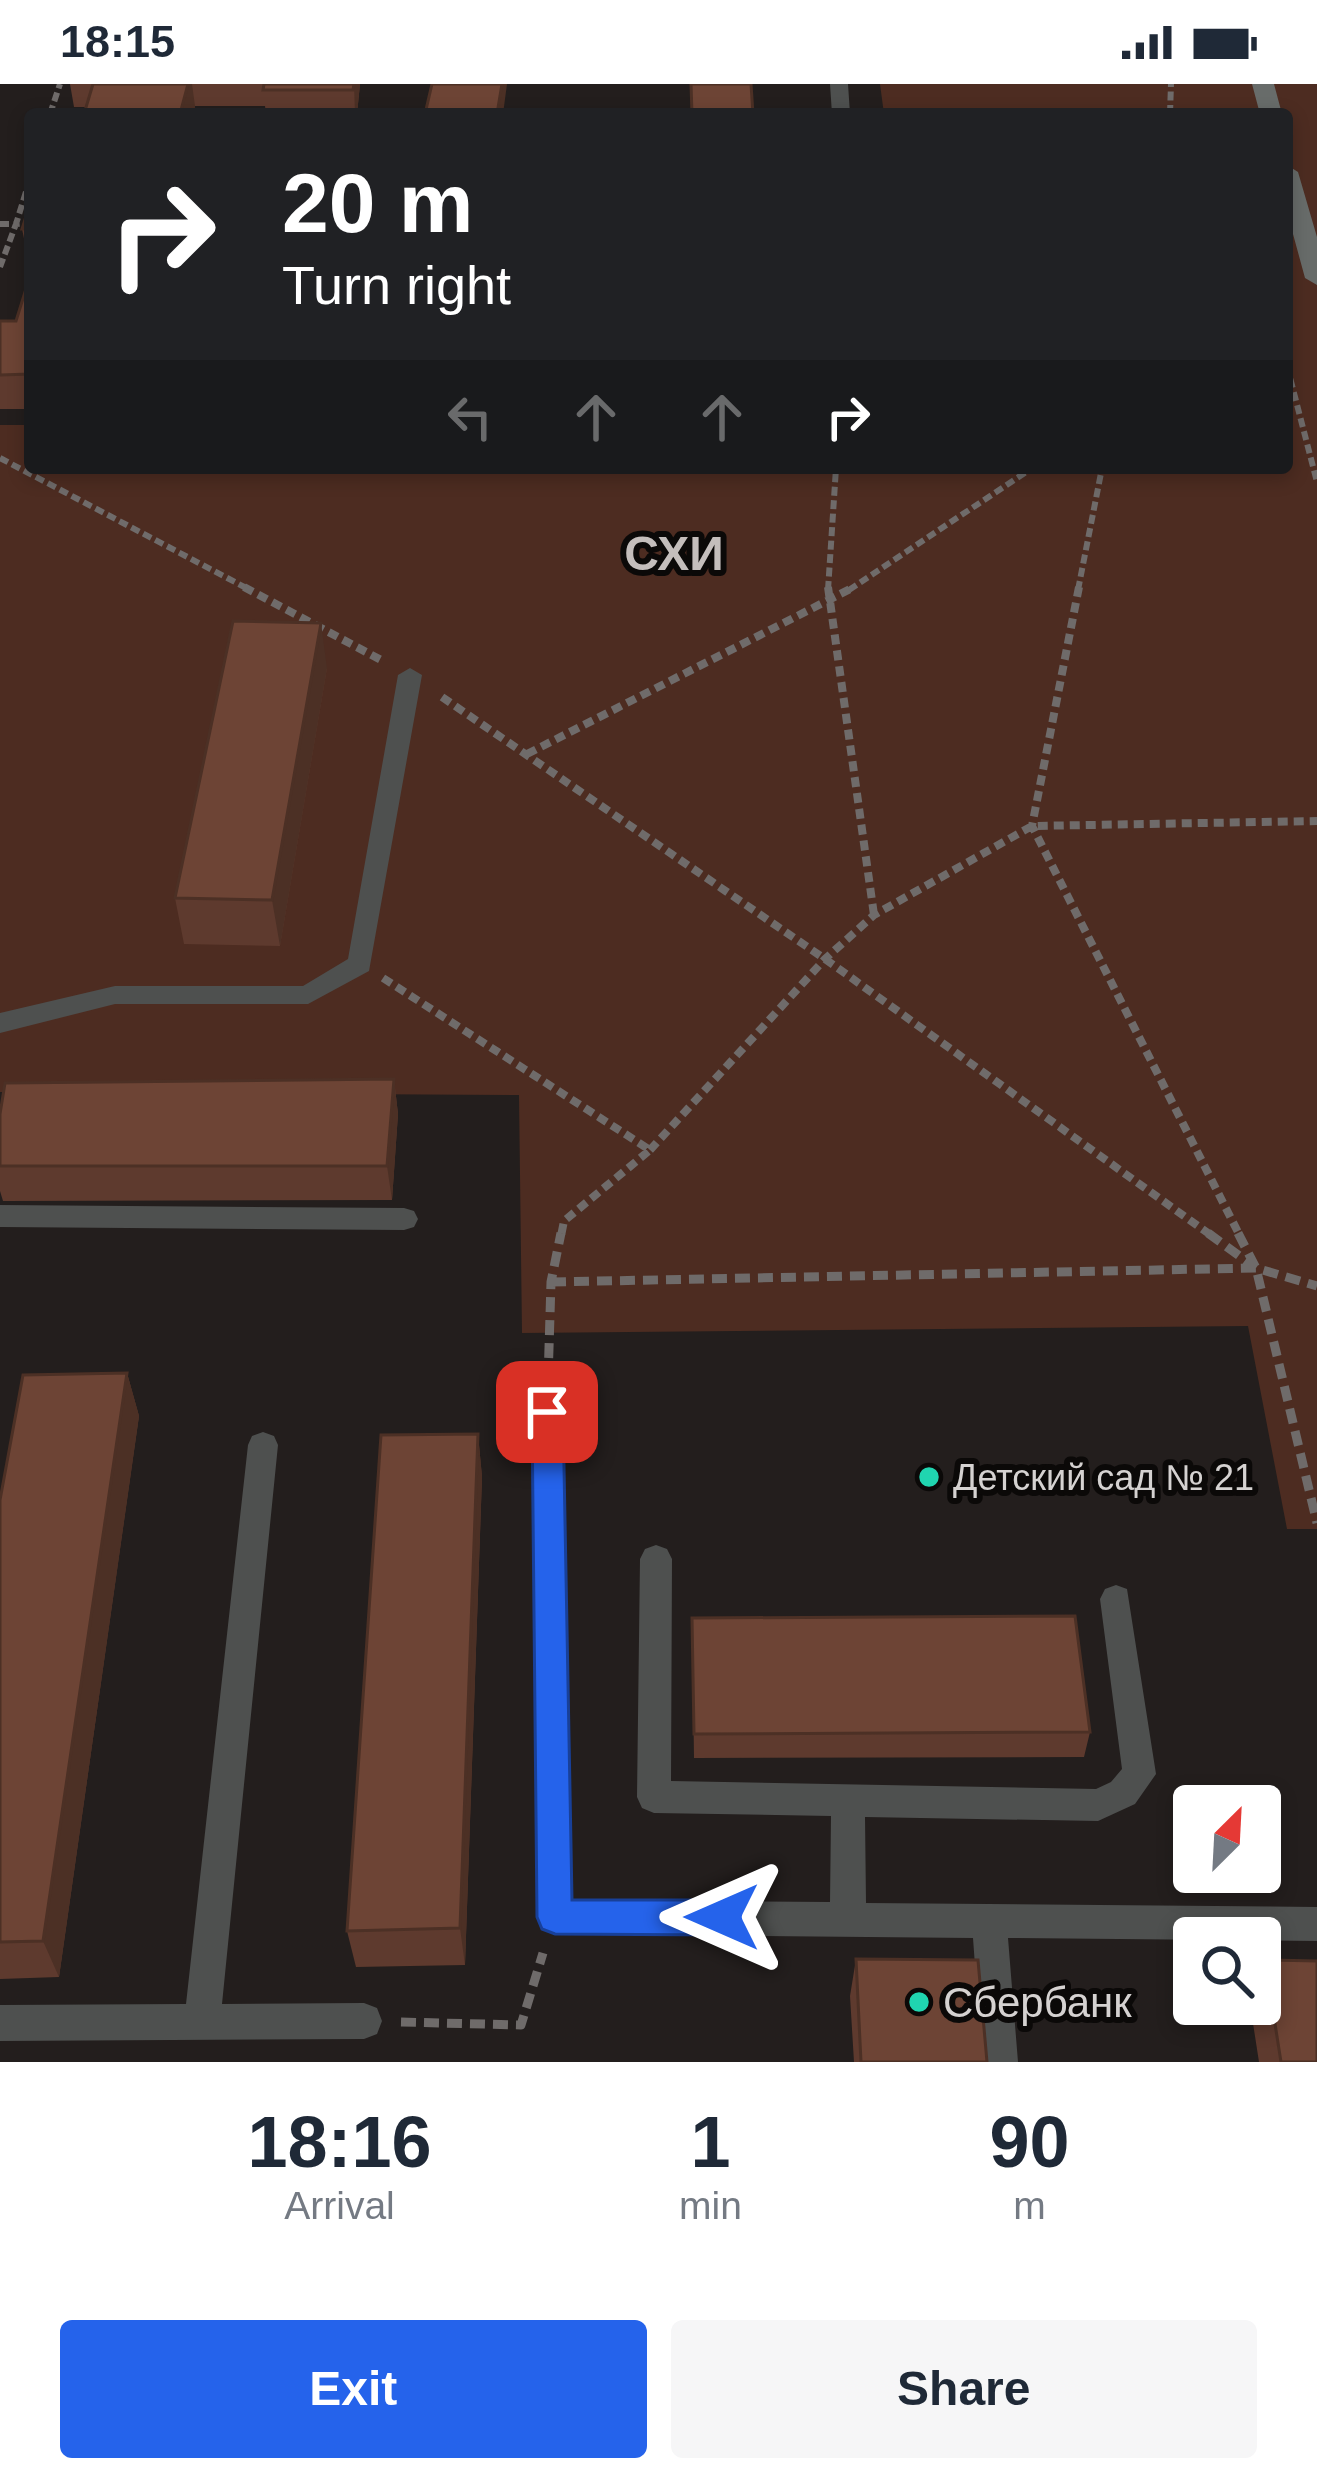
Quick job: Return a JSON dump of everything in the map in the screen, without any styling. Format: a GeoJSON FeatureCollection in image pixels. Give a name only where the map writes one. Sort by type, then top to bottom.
{"type":"FeatureCollection","features":[{"type":"Feature","properties":{"kind":"main road"},"geometry":{"type":"LineString","coordinates":[[1293,193],[1317,278]]}},
{"type":"Feature","properties":{"kind":"lane"},"geometry":{"type":"LineString","coordinates":[[0,1023],[115,995],[308,995],[360,964],[410,675]]}},
{"type":"Feature","properties":{"kind":"lane"},"geometry":{"type":"LineString","coordinates":[[0,1216],[404,1219]]}},
{"type":"Feature","properties":{"kind":"lane"},"geometry":{"type":"LineString","coordinates":[[547,1412],[555,1917],[1317,1924]]}},
{"type":"Feature","properties":{"kind":"lane"},"geometry":{"type":"LineString","coordinates":[[202,2024],[263,1445]]}},
{"type":"Feature","properties":{"kind":"lane"},"geometry":{"type":"LineString","coordinates":[[656,1559],[654,1797],[1098,1805],[1124,1793],[1138,1774],[1116,1599]]}},
{"type":"Feature","properties":{"kind":"lane"},"geometry":{"type":"LineString","coordinates":[[848,1799],[848,1918]]}},
{"type":"Feature","properties":{"kind":"lane"},"geometry":{"type":"LineString","coordinates":[[989,1918],[1000,2062]]}},
{"type":"Feature","properties":{"kind":"lane"},"geometry":{"type":"LineString","coordinates":[[0,2023],[364,2021]]}},
{"type":"Feature","properties":{"kind":"path"},"geometry":{"type":"LineString","coordinates":[[0,266],[24,198]]}},
{"type":"Feature","properties":{"kind":"path"},"geometry":{"type":"LineString","coordinates":[[0,224],[24,223]]}},
{"type":"Feature","properties":{"kind":"path"},"geometry":{"type":"LineString","coordinates":[[1293,389],[1317,482]]}},
{"type":"Feature","properties":{"kind":"path"},"geometry":{"type":"LineString","coordinates":[[30,474],[410,675],[825,959],[1256,1268]]}},
{"type":"Feature","properties":{"kind":"path"},"geometry":{"type":"LineString","coordinates":[[836,474],[827,605],[874,915]]}},
{"type":"Feature","properties":{"kind":"path"},"geometry":{"type":"LineString","coordinates":[[526,755],[827,605],[1023,474]]}},
{"type":"Feature","properties":{"kind":"path"},"geometry":{"type":"LineString","coordinates":[[1101,474],[1032,826],[1256,1268],[1317,1523]]}},
{"type":"Feature","properties":{"kind":"path"},"geometry":{"type":"LineString","coordinates":[[547,1412],[551,1282],[564,1221],[650,1150],[825,959],[874,915],[1032,826],[1317,821]]}},
{"type":"Feature","properties":{"kind":"path"},"geometry":{"type":"LineString","coordinates":[[360,964],[650,1150]]}},
{"type":"Feature","properties":{"kind":"path"},"geometry":{"type":"LineString","coordinates":[[551,1282],[1256,1268],[1317,1286]]}},
{"type":"Feature","properties":{"kind":"path"},"geometry":{"type":"LineString","coordinates":[[364,2021],[521,2025],[555,1917]]}},
{"type":"Feature","properties":{"kind":"shaded area"},"geometry":{"type":"Polygon","coordinates":[[[880,84],[1317,84],[1317,1529],[1287,1529],[1248,1326],[522,1333],[519,1095],[0,1092],[0,425],[24,425],[24,474],[1293,474],[1293,108],[883,108],[880,84]]]}},
{"type":"Feature","properties":{"kind":"building"},"geometry":{"type":"Polygon","coordinates":[[[93,84],[188,84],[182,108],[86,108],[93,84]]]}},
{"type":"Feature","properties":{"kind":"building"},"geometry":{"type":"Polygon","coordinates":[[[264,84],[354,84],[353,90],[263,90],[264,84]]]}},
{"type":"Feature","properties":{"kind":"building"},"geometry":{"type":"Polygon","coordinates":[[[432,84],[502,84],[498,108],[426,108],[432,84]]]}},
{"type":"Feature","properties":{"kind":"building"},"geometry":{"type":"Polygon","coordinates":[[[691,84],[751,84],[753,108],[692,108],[691,84]]]}},
{"type":"Feature","properties":{"kind":"building"},"geometry":{"type":"Polygon","coordinates":[[[24,295],[24,374],[0,375],[0,321],[16,321],[24,295]]]}},
{"type":"Feature","properties":{"kind":"building"},"geometry":{"type":"Polygon","coordinates":[[[233,621],[321,623],[272,900],[175,898],[233,621]]]}},
{"type":"Feature","properties":{"kind":"building"},"geometry":{"type":"Polygon","coordinates":[[[394,1079],[387,1166],[0,1166],[5,1083],[394,1079]]]}},
{"type":"Feature","properties":{"kind":"building"},"geometry":{"type":"Polygon","coordinates":[[[127,1373],[43,1941],[0,1942],[0,1500],[23,1375],[127,1373]]]}},
{"type":"Feature","properties":{"kind":"building"},"geometry":{"type":"Polygon","coordinates":[[[478,1434],[460,1928],[347,1931],[381,1435],[478,1434]]]}},
{"type":"Feature","properties":{"kind":"building"},"geometry":{"type":"Polygon","coordinates":[[[1075,1616],[1090,1732],[694,1734],[692,1618],[1075,1616]]]}},
{"type":"Feature","properties":{"kind":"building"},"geometry":{"type":"Polygon","coordinates":[[[856,1959],[978,1960],[987,2062],[861,2062],[856,1959]]]}},
{"type":"Feature","properties":{"kind":"building"},"geometry":{"type":"Polygon","coordinates":[[[1281,1960],[1317,1961],[1317,2062],[1281,2062],[1275,2025],[1281,2025],[1281,1960]]]}},
{"type":"Feature","properties":{"kind":"place","name":"Детский сад № 21"},"geometry":{"type":"Point","coordinates":[929,1477]}},
{"type":"Feature","properties":{"kind":"place","name":"Сбербанк"},"geometry":{"type":"Point","coordinates":[919,2002]}},
{"type":"Feature","properties":{"kind":"district","name":"СХИ"},"geometry":{"type":"Point","coordinates":[674,553]}},
{"type":"Feature","properties":{"kind":"route"},"geometry":{"type":"LineString","coordinates":[[547,1412],[555,1917],[722,1917]]}}]}
